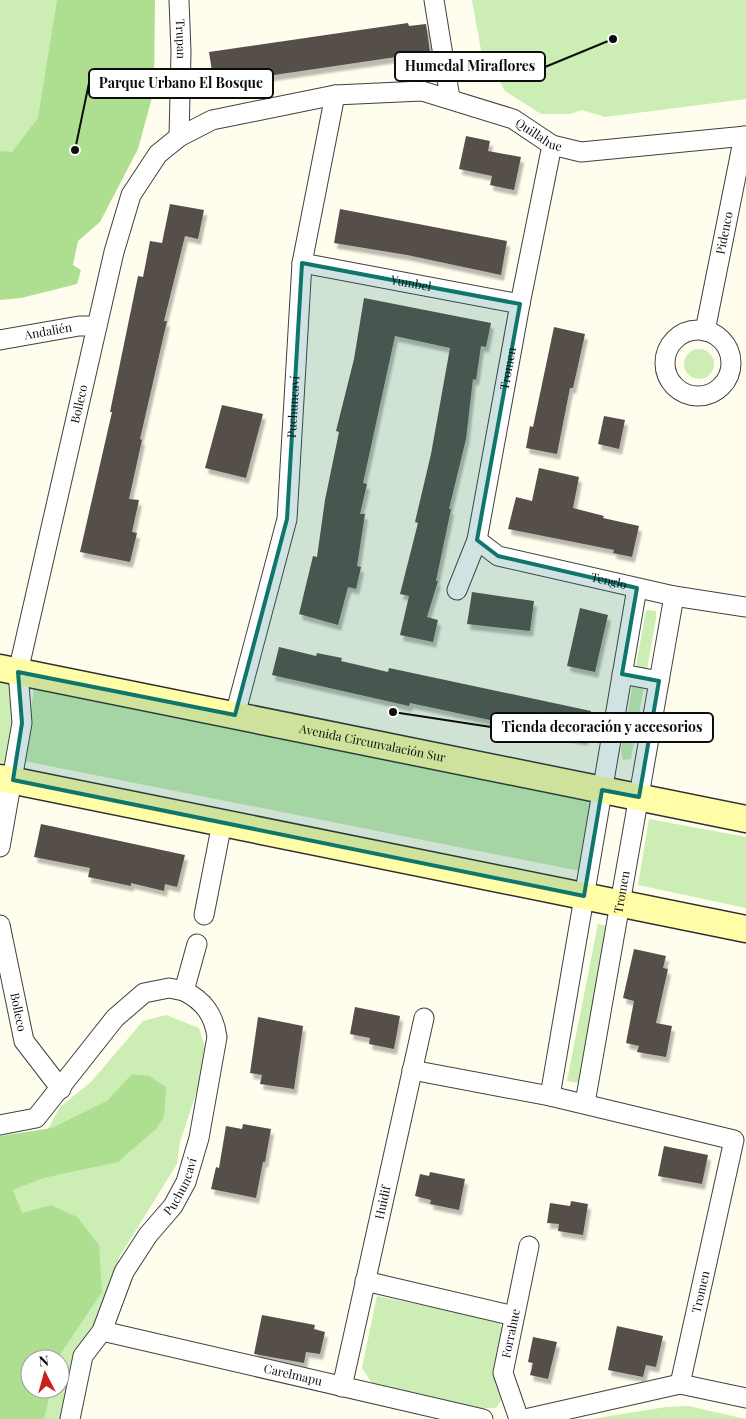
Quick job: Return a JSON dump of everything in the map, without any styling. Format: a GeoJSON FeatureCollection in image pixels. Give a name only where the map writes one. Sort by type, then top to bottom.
{"type":"FeatureCollection","features":[{"type":"Feature","properties":{"kind":"main road","name":"Avenida Circunvalación Sur"},"geometry":{"type":"LineString","coordinates":[[9,670],[746,819]]}},
{"type":"Feature","properties":{"kind":"main road"},"geometry":{"type":"LineString","coordinates":[[6,779],[746,928]]}},
{"type":"Feature","properties":{"kind":"street","name":"Trupan"},"geometry":{"type":"LineString","coordinates":[[179,0],[181,52],[179,137]]}},
{"type":"Feature","properties":{"kind":"street"},"geometry":{"type":"LineString","coordinates":[[434,0],[450,98]]}},
{"type":"Feature","properties":{"kind":"street","name":"Quillahue"},"geometry":{"type":"LineString","coordinates":[[335,95],[422,91],[450,98],[513,119],[552,146],[581,152],[745,136]]}},
{"type":"Feature","properties":{"kind":"street","name":"Bolleco"},"geometry":{"type":"LineString","coordinates":[[0,847],[6,779],[22,723],[9,670],[98,326],[114,252],[131,195],[158,154],[179,137],[212,120],[335,95]]}},
{"type":"Feature","properties":{"kind":"street","name":"Puchuncaví"},"geometry":{"type":"LineString","coordinates":[[235,715],[286,519],[302,263],[335,95]]}},
{"type":"Feature","properties":{"kind":"street","name":"Pidenco"},"geometry":{"type":"LineString","coordinates":[[705,331],[745,136]]}},
{"type":"Feature","properties":{"kind":"street","name":"Tromen"},"geometry":{"type":"LineString","coordinates":[[457,590],[477,540],[520,304],[552,146]]}},
{"type":"Feature","properties":{"kind":"street","name":"Yumbel"},"geometry":{"type":"LineString","coordinates":[[302,263],[520,304]]}},
{"type":"Feature","properties":{"kind":"street","name":"Andalién"},"geometry":{"type":"LineString","coordinates":[[0,340],[79,326],[98,326]]}},
{"type":"Feature","properties":{"kind":"street","name":"Tenglo"},"geometry":{"type":"LineString","coordinates":[[477,540],[498,556],[674,596],[746,607]]}},
{"type":"Feature","properties":{"kind":"street"},"geometry":{"type":"LineString","coordinates":[[550,1096],[637,588]]}},
{"type":"Feature","properties":{"kind":"street","name":"Tromen"},"geometry":{"type":"LineString","coordinates":[[584,1104],[674,596]]}},
{"type":"Feature","properties":{"kind":"street"},"geometry":{"type":"LineString","coordinates":[[622,674],[659,681]]}},
{"type":"Feature","properties":{"kind":"street"},"geometry":{"type":"LineString","coordinates":[[204,915],[222,823]]}},
{"type":"Feature","properties":{"kind":"street","name":"Bolleco"},"geometry":{"type":"LineString","coordinates":[[0,925],[24,1041],[61,1089]]}},
{"type":"Feature","properties":{"kind":"street"},"geometry":{"type":"LineString","coordinates":[[0,1125],[36,1118],[61,1089],[115,1018],[144,993],[169,988],[184,991],[197,944]]}},
{"type":"Feature","properties":{"kind":"street","name":"Puchuncaví"},"geometry":{"type":"LineString","coordinates":[[70,1419],[83,1356],[102,1331],[128,1266],[148,1235],[180,1195],[199,1138],[217,1037],[215,1025],[203,1003],[184,991]]}},
{"type":"Feature","properties":{"kind":"street","name":"Huidif"},"geometry":{"type":"LineString","coordinates":[[342,1387],[424,1018]]}},
{"type":"Feature","properties":{"kind":"street","name":"Tromen"},"geometry":{"type":"LineString","coordinates":[[412,1070],[740,1134],[680,1384]]}},
{"type":"Feature","properties":{"kind":"street","name":"Forrahue"},"geometry":{"type":"LineString","coordinates":[[519,1419],[503,1373],[529,1246]]}},
{"type":"Feature","properties":{"kind":"street"},"geometry":{"type":"LineString","coordinates":[[365,1281],[514,1316]]}},
{"type":"Feature","properties":{"kind":"street","name":"Carelmapu"},"geometry":{"type":"LineString","coordinates":[[102,1331],[483,1419]]}},
{"type":"Feature","properties":{"kind":"street"},"geometry":{"type":"LineString","coordinates":[[525,1419],[680,1384],[746,1398]]}},
{"type":"Feature","properties":{"kind":"highlighted area"},"geometry":{"type":"Polygon","coordinates":[[[302,263],[520,304],[477,540],[498,556],[637,588],[622,674],[659,681],[639,797],[602,790],[584,896],[13,780],[22,723],[18,672],[235,715],[287,519],[302,263]]]}},
{"type":"Feature","properties":{"kind":"green space"},"geometry":{"type":"Polygon","coordinates":[[[0,0],[90,0],[0,207],[0,0]]]}},
{"type":"Feature","properties":{"kind":"green space"},"geometry":{"type":"Polygon","coordinates":[[[57,0],[155,0],[154,90],[138,149],[100,222],[78,241],[73,265],[81,270],[77,284],[21,298],[0,300],[0,151],[12,152],[38,118],[57,0]]]}},
{"type":"Feature","properties":{"kind":"green space"},"geometry":{"type":"Polygon","coordinates":[[[472,0],[746,0],[746,99],[605,117],[582,110],[570,114],[541,114],[505,91],[500,82],[486,78],[472,0]]]}},
{"type":"Feature","properties":{"kind":"green space"},"geometry":{"type":"Polygon","coordinates":[[[699,349],[705,350],[713,358],[713,370],[705,378],[699,379],[693,378],[685,370],[684,364],[685,358],[693,350],[699,349]]]}},
{"type":"Feature","properties":{"kind":"green space"},"geometry":{"type":"Polygon","coordinates":[[[646,610],[656,611],[656,619],[631,759],[623,760],[621,750],[646,610]]]}},
{"type":"Feature","properties":{"kind":"green space"},"geometry":{"type":"Polygon","coordinates":[[[0,680],[14,683],[16,722],[6,764],[0,762],[0,680]]]}},
{"type":"Feature","properties":{"kind":"green space"},"geometry":{"type":"Polygon","coordinates":[[[34,688],[596,802],[585,872],[24,761],[34,688]]]}},
{"type":"Feature","properties":{"kind":"green space"},"geometry":{"type":"Polygon","coordinates":[[[649,819],[746,837],[746,908],[638,885],[649,819]]]}},
{"type":"Feature","properties":{"kind":"green space"},"geometry":{"type":"Polygon","coordinates":[[[598,924],[612,927],[579,1083],[567,1081],[598,924]]]}},
{"type":"Feature","properties":{"kind":"green space"},"geometry":{"type":"Polygon","coordinates":[[[166,1015],[199,1028],[208,1057],[180,1142],[177,1164],[118,1259],[125,1275],[66,1419],[0,1419],[0,1150],[44,1136],[60,1107],[91,1082],[143,1021],[166,1015]]]}},
{"type":"Feature","properties":{"kind":"green space"},"geometry":{"type":"Polygon","coordinates":[[[132,1074],[149,1076],[166,1087],[164,1117],[156,1129],[118,1162],[43,1178],[13,1190],[22,1213],[51,1205],[77,1217],[99,1245],[102,1292],[64,1349],[20,1349],[20,1399],[49,1399],[44,1419],[0,1419],[0,1136],[52,1128],[107,1101],[132,1074]]]}},
{"type":"Feature","properties":{"kind":"green space"},"geometry":{"type":"Polygon","coordinates":[[[377,1296],[498,1321],[503,1329],[494,1371],[502,1399],[496,1408],[480,1408],[372,1383],[362,1368],[377,1296]]]}},
{"type":"Feature","properties":{"kind":"green space"},"geometry":{"type":"Polygon","coordinates":[[[688,1406],[746,1419],[591,1419],[666,1407],[688,1406]]]}},
{"type":"Feature","properties":{"kind":"building"},"geometry":{"type":"Polygon","coordinates":[[[408,23],[409,26],[426,24],[430,52],[214,84],[209,52],[408,23]]]}},
{"type":"Feature","properties":{"kind":"building"},"geometry":{"type":"Polygon","coordinates":[[[466,136],[490,141],[488,151],[521,157],[514,190],[490,185],[492,176],[459,169],[466,136]]]}},
{"type":"Feature","properties":{"kind":"building"},"geometry":{"type":"Polygon","coordinates":[[[170,204],[204,210],[198,239],[185,236],[164,321],[167,321],[140,439],[142,440],[129,499],[139,500],[132,532],[137,533],[130,562],[80,552],[112,412],[110,412],[138,276],[143,277],[150,241],[162,243],[170,204]]]}},
{"type":"Feature","properties":{"kind":"building"},"geometry":{"type":"Polygon","coordinates":[[[340,209],[507,241],[501,275],[407,255],[334,243],[340,209]]]}},
{"type":"Feature","properties":{"kind":"building"},"geometry":{"type":"Polygon","coordinates":[[[364,298],[491,323],[486,347],[481,346],[476,380],[473,379],[466,439],[449,509],[451,509],[436,581],[438,581],[427,617],[438,620],[433,642],[400,635],[409,596],[400,594],[418,523],[415,522],[431,454],[450,348],[395,336],[363,483],[367,484],[360,514],[365,514],[357,566],[361,567],[356,589],[348,587],[338,625],[299,614],[313,556],[317,557],[325,500],[339,432],[336,431],[354,359],[364,298]]]}},
{"type":"Feature","properties":{"kind":"building"},"geometry":{"type":"Polygon","coordinates":[[[554,327],[585,334],[573,388],[570,388],[557,454],[526,448],[530,426],[533,427],[554,327]]]}},
{"type":"Feature","properties":{"kind":"building"},"geometry":{"type":"Polygon","coordinates":[[[222,405],[263,414],[246,478],[205,468],[222,405]]]}},
{"type":"Feature","properties":{"kind":"building"},"geometry":{"type":"Polygon","coordinates":[[[604,416],[625,420],[619,449],[598,444],[604,416]]]}},
{"type":"Feature","properties":{"kind":"building"},"geometry":{"type":"Polygon","coordinates":[[[539,468],[579,477],[573,508],[604,516],[603,518],[639,526],[632,557],[613,553],[614,550],[508,529],[516,497],[532,501],[539,468]]]}},
{"type":"Feature","properties":{"kind":"building"},"geometry":{"type":"Polygon","coordinates":[[[472,592],[534,601],[530,631],[467,624],[472,592]]]}},
{"type":"Feature","properties":{"kind":"building"},"geometry":{"type":"Polygon","coordinates":[[[580,608],[608,615],[595,672],[567,666],[580,608]]]}},
{"type":"Feature","properties":{"kind":"building"},"geometry":{"type":"Polygon","coordinates":[[[279,647],[316,656],[317,653],[342,658],[341,661],[388,672],[389,668],[591,711],[584,740],[410,703],[409,706],[272,675],[279,647]]]}},
{"type":"Feature","properties":{"kind":"building"},"geometry":{"type":"Polygon","coordinates":[[[41,824],[185,855],[177,887],[165,884],[164,891],[131,883],[131,886],[88,877],[90,868],[34,857],[41,824]]]}},
{"type":"Feature","properties":{"kind":"building"},"geometry":{"type":"Polygon","coordinates":[[[634,949],[666,956],[663,968],[668,969],[656,1023],[672,1026],[666,1057],[637,1052],[639,1046],[626,1043],[634,1001],[623,998],[634,949]]]}},
{"type":"Feature","properties":{"kind":"building"},"geometry":{"type":"Polygon","coordinates":[[[355,1007],[400,1016],[394,1049],[369,1044],[370,1038],[350,1034],[355,1007]]]}},
{"type":"Feature","properties":{"kind":"building"},"geometry":{"type":"Polygon","coordinates":[[[258,1017],[303,1026],[294,1089],[260,1084],[262,1075],[250,1073],[258,1017]]]}},
{"type":"Feature","properties":{"kind":"building"},"geometry":{"type":"Polygon","coordinates":[[[243,1124],[271,1129],[256,1198],[211,1189],[216,1167],[219,1168],[226,1126],[242,1129],[243,1124]]]}},
{"type":"Feature","properties":{"kind":"building"},"geometry":{"type":"Polygon","coordinates":[[[664,1146],[708,1155],[702,1184],[658,1176],[664,1146]]]}},
{"type":"Feature","properties":{"kind":"building"},"geometry":{"type":"Polygon","coordinates":[[[430,1172],[465,1179],[459,1210],[430,1204],[431,1200],[415,1196],[420,1174],[429,1176],[430,1172]]]}},
{"type":"Feature","properties":{"kind":"building"},"geometry":{"type":"Polygon","coordinates":[[[571,1201],[588,1204],[583,1235],[558,1231],[559,1224],[547,1223],[550,1203],[570,1206],[571,1201]]]}},
{"type":"Feature","properties":{"kind":"building"},"geometry":{"type":"Polygon","coordinates":[[[262,1315],[315,1325],[314,1329],[325,1332],[320,1354],[306,1352],[304,1363],[254,1354],[262,1315]]]}},
{"type":"Feature","properties":{"kind":"building"},"geometry":{"type":"Polygon","coordinates":[[[617,1326],[663,1336],[656,1367],[646,1365],[643,1377],[608,1370],[617,1326]]]}},
{"type":"Feature","properties":{"kind":"building"},"geometry":{"type":"Polygon","coordinates":[[[533,1337],[557,1342],[548,1379],[530,1375],[533,1363],[528,1362],[533,1337]]]}},
{"type":"Feature","properties":{"kind":"place","name":"Humedal Miraflores"},"geometry":{"type":"Point","coordinates":[613,39]}},
{"type":"Feature","properties":{"kind":"place","name":"Parque Urbano El Bosque"},"geometry":{"type":"Point","coordinates":[75,150]}},
{"type":"Feature","properties":{"kind":"place","name":"Tienda decoración y accesorios"},"geometry":{"type":"Point","coordinates":[393,712]}}]}
